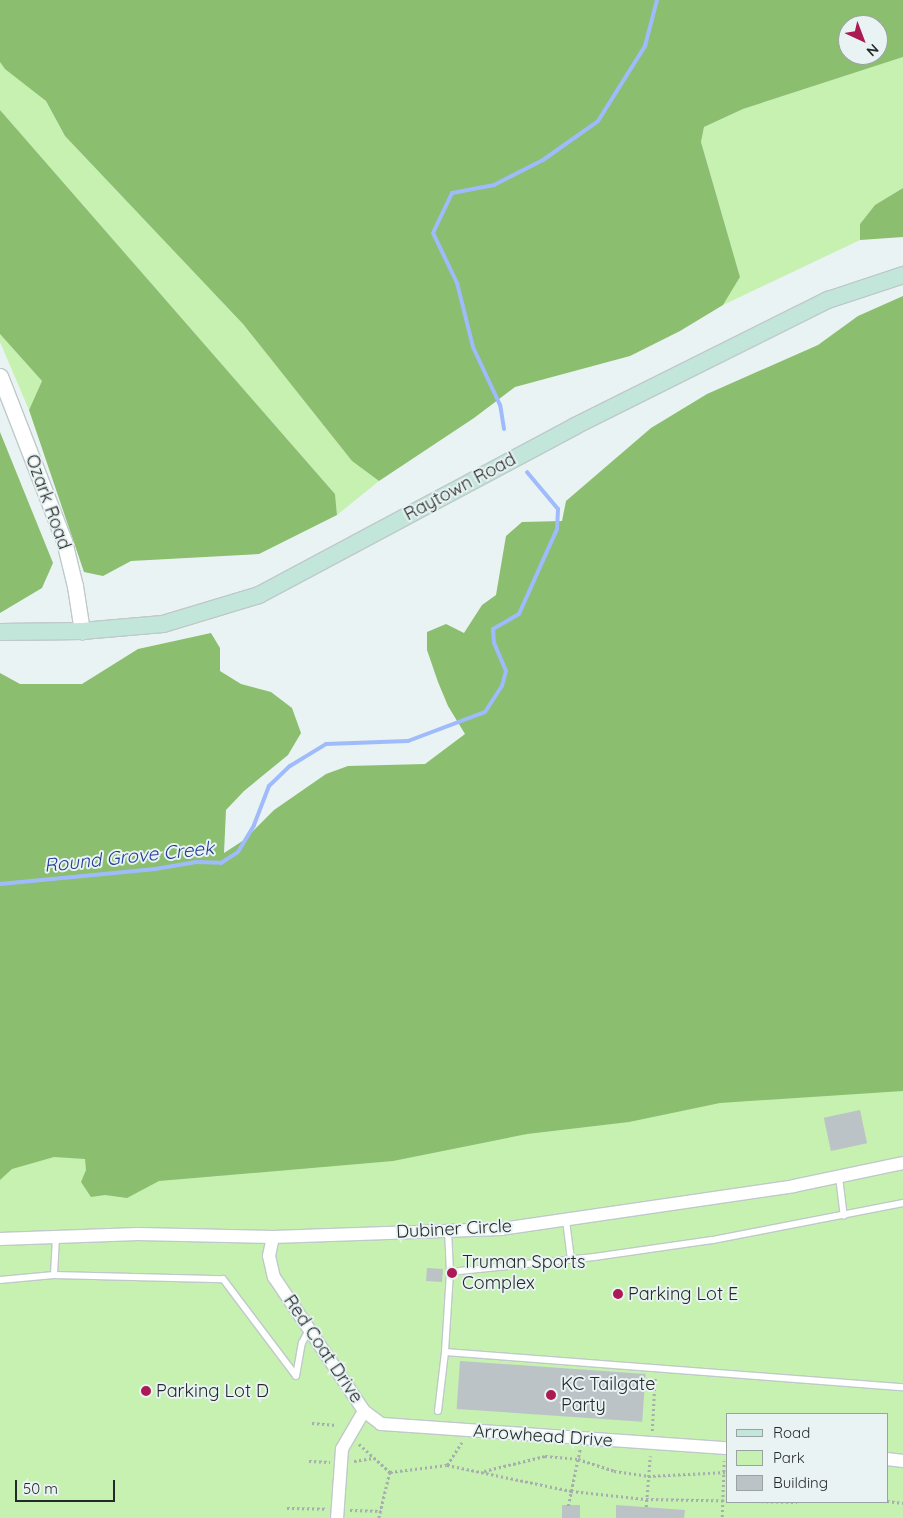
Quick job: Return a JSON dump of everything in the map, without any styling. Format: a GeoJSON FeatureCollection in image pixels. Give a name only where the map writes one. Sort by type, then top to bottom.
{"type":"FeatureCollection","features":[{"type":"Feature","properties":{"kind":"main road","name":"Raytown Road"},"geometry":{"type":"LineString","coordinates":[[0,632],[82,631],[162,624],[259,595],[575,426],[828,300],[903,275]]}},
{"type":"Feature","properties":{"kind":"street","name":"Ozark Road"},"geometry":{"type":"LineString","coordinates":[[0,376],[64,541],[75,586],[82,631]]}},
{"type":"Feature","properties":{"kind":"street","name":"Dubiner Circle"},"geometry":{"type":"LineString","coordinates":[[0,1239],[56,1236],[273,1238],[501,1229],[838,1177],[903,1163]]}},
{"type":"Feature","properties":{"kind":"street","name":"Red Coat Drive"},"geometry":{"type":"LineString","coordinates":[[273,1238],[269,1256],[274,1277],[364,1411],[342,1448],[337,1512]]}},
{"type":"Feature","properties":{"kind":"street","name":"Arrowhead Drive"},"geometry":{"type":"LineString","coordinates":[[364,1411],[381,1424],[469,1430],[725,1454]]}},
{"type":"Feature","properties":{"kind":"street"},"geometry":{"type":"LineString","coordinates":[[888,1459],[903,1461]]}},
{"type":"Feature","properties":{"kind":"lane"},"geometry":{"type":"LineString","coordinates":[[838,1177],[844,1216]]}},
{"type":"Feature","properties":{"kind":"lane"},"geometry":{"type":"LineString","coordinates":[[450,1272],[571,1260],[712,1240],[844,1216],[903,1203]]}},
{"type":"Feature","properties":{"kind":"lane"},"geometry":{"type":"LineString","coordinates":[[566,1220],[571,1260]]}},
{"type":"Feature","properties":{"kind":"lane"},"geometry":{"type":"LineString","coordinates":[[438,1411],[445,1352],[450,1272],[448,1230]]}},
{"type":"Feature","properties":{"kind":"lane"},"geometry":{"type":"LineString","coordinates":[[54,1276],[56,1236]]}},
{"type":"Feature","properties":{"kind":"lane"},"geometry":{"type":"LineString","coordinates":[[0,1280],[54,1276],[223,1279],[296,1376],[302,1343],[309,1328]]}},
{"type":"Feature","properties":{"kind":"lane"},"geometry":{"type":"LineString","coordinates":[[445,1352],[903,1387]]}},
{"type":"Feature","properties":{"kind":"path"},"geometry":{"type":"LineString","coordinates":[[652,1431],[655,1368]]}},
{"type":"Feature","properties":{"kind":"path"},"geometry":{"type":"LineString","coordinates":[[312,1423],[336,1425]]}},
{"type":"Feature","properties":{"kind":"path"},"geometry":{"type":"LineString","coordinates":[[447,1465],[469,1430]]}},
{"type":"Feature","properties":{"kind":"path"},"geometry":{"type":"LineString","coordinates":[[359,1444],[390,1472],[447,1465],[571,1490],[646,1500],[726,1503]]}},
{"type":"Feature","properties":{"kind":"path"},"geometry":{"type":"LineString","coordinates":[[568,1506],[580,1450]]}},
{"type":"Feature","properties":{"kind":"path"},"geometry":{"type":"LineString","coordinates":[[722,1516],[725,1454]]}},
{"type":"Feature","properties":{"kind":"path"},"geometry":{"type":"LineString","coordinates":[[482,1471],[545,1456],[578,1459],[614,1471],[648,1476],[725,1473]]}},
{"type":"Feature","properties":{"kind":"path"},"geometry":{"type":"LineString","coordinates":[[646,1507],[650,1456]]}},
{"type":"Feature","properties":{"kind":"path"},"geometry":{"type":"LineString","coordinates":[[348,1462],[374,1458]]}},
{"type":"Feature","properties":{"kind":"path"},"geometry":{"type":"LineString","coordinates":[[309,1461],[334,1462]]}},
{"type":"Feature","properties":{"kind":"path"},"geometry":{"type":"LineString","coordinates":[[379,1518],[390,1472]]}},
{"type":"Feature","properties":{"kind":"path"},"geometry":{"type":"LineString","coordinates":[[888,1501],[903,1503]]}},
{"type":"Feature","properties":{"kind":"path"},"geometry":{"type":"LineString","coordinates":[[287,1508],[337,1512],[381,1511]]}},
{"type":"Feature","properties":{"kind":"green space"},"geometry":{"type":"Polygon","coordinates":[[[0,0],[903,0],[903,57],[888,62],[888,15],[838,15],[838,65],[878,65],[743,109],[704,127],[701,142],[740,277],[723,305],[680,331],[630,356],[515,387],[474,418],[379,481],[352,461],[243,324],[65,136],[46,101],[5,69],[0,62],[0,0]]]}},
{"type":"Feature","properties":{"kind":"green space"},"geometry":{"type":"Polygon","coordinates":[[[903,57],[903,188],[875,205],[860,224],[860,240],[723,305],[740,277],[701,142],[704,127],[743,109],[878,65],[888,65],[888,62],[903,57]]]}},
{"type":"Feature","properties":{"kind":"green space"},"geometry":{"type":"Polygon","coordinates":[[[0,62],[46,101],[65,136],[243,324],[352,461],[379,481],[337,515],[335,494],[0,110],[0,62]]]}},
{"type":"Feature","properties":{"kind":"green space"},"geometry":{"type":"Polygon","coordinates":[[[0,110],[335,494],[337,515],[259,554],[131,561],[103,576],[84,572],[29,410],[42,381],[0,334],[0,110]]]}},
{"type":"Feature","properties":{"kind":"green space"},"geometry":{"type":"Polygon","coordinates":[[[903,188],[903,237],[860,240],[860,224],[875,205],[903,188]]]}},
{"type":"Feature","properties":{"kind":"green space"},"geometry":{"type":"Polygon","coordinates":[[[903,296],[903,1091],[720,1103],[629,1122],[527,1134],[393,1161],[159,1181],[127,1198],[105,1195],[91,1197],[81,1182],[86,1170],[85,1159],[54,1157],[12,1169],[0,1180],[0,673],[20,684],[82,684],[138,649],[211,633],[220,648],[220,671],[241,684],[271,692],[292,708],[301,733],[288,755],[244,791],[226,810],[224,853],[244,840],[274,810],[326,774],[348,766],[425,764],[465,734],[448,706],[438,682],[427,650],[427,632],[446,624],[464,633],[482,605],[496,595],[506,536],[522,522],[562,521],[566,501],[651,428],[707,394],[818,345],[858,316],[903,296]]]}},
{"type":"Feature","properties":{"kind":"green space"},"geometry":{"type":"Polygon","coordinates":[[[0,334],[42,381],[29,410],[0,342],[0,334]]]}},
{"type":"Feature","properties":{"kind":"green space"},"geometry":{"type":"Polygon","coordinates":[[[0,432],[53,563],[42,588],[0,613],[0,432]]]}},
{"type":"Feature","properties":{"kind":"green space","name":"Truman Sports Complex"},"geometry":{"type":"Polygon","coordinates":[[[903,1053],[903,1518],[0,1518],[0,1131],[903,1053]]]}},
{"type":"Feature","properties":{"kind":"building"},"geometry":{"type":"Polygon","coordinates":[[[860,1110],[867,1143],[831,1151],[824,1118],[860,1110]]]}},
{"type":"Feature","properties":{"kind":"building"},"geometry":{"type":"Polygon","coordinates":[[[427,1268],[443,1269],[442,1282],[426,1281],[427,1268]]]}},
{"type":"Feature","properties":{"kind":"building","name":"KC Tailgate Party"},"geometry":{"type":"Polygon","coordinates":[[[460,1361],[646,1374],[642,1422],[457,1409],[460,1361]]]}},
{"type":"Feature","properties":{"kind":"building"},"geometry":{"type":"Polygon","coordinates":[[[562,1505],[580,1505],[580,1518],[562,1518],[562,1505]]]}},
{"type":"Feature","properties":{"kind":"building"},"geometry":{"type":"Polygon","coordinates":[[[616,1505],[685,1510],[684,1518],[616,1518],[616,1505]]]}},
{"type":"Feature","properties":{"kind":"waterway","name":"Round Grove Creek"},"geometry":{"type":"LineString","coordinates":[[504,429],[500,405],[473,347],[457,283],[433,233],[452,193],[494,185],[543,160],[598,121],[645,46],[657,0]]}},
{"type":"Feature","properties":{"kind":"waterway","name":"Round Grove Creek"},"geometry":{"type":"LineString","coordinates":[[0,884],[155,869],[196,862],[221,863],[238,852],[254,825],[269,786],[290,766],[326,744],[408,741],[485,712],[502,686],[506,671],[494,643],[493,629],[519,614],[557,529],[558,509],[527,472]]}},
{"type":"Feature","properties":{"kind":"place","name":"Truman Sports Complex"},"geometry":{"type":"Point","coordinates":[452,1273]}},
{"type":"Feature","properties":{"kind":"place","name":"Parking Lot E"},"geometry":{"type":"Point","coordinates":[618,1294]}},
{"type":"Feature","properties":{"kind":"place","name":"Parking Lot D"},"geometry":{"type":"Point","coordinates":[146,1391]}},
{"type":"Feature","properties":{"kind":"place","name":"KC Tailgate Party"},"geometry":{"type":"Point","coordinates":[551,1395]}}]}
